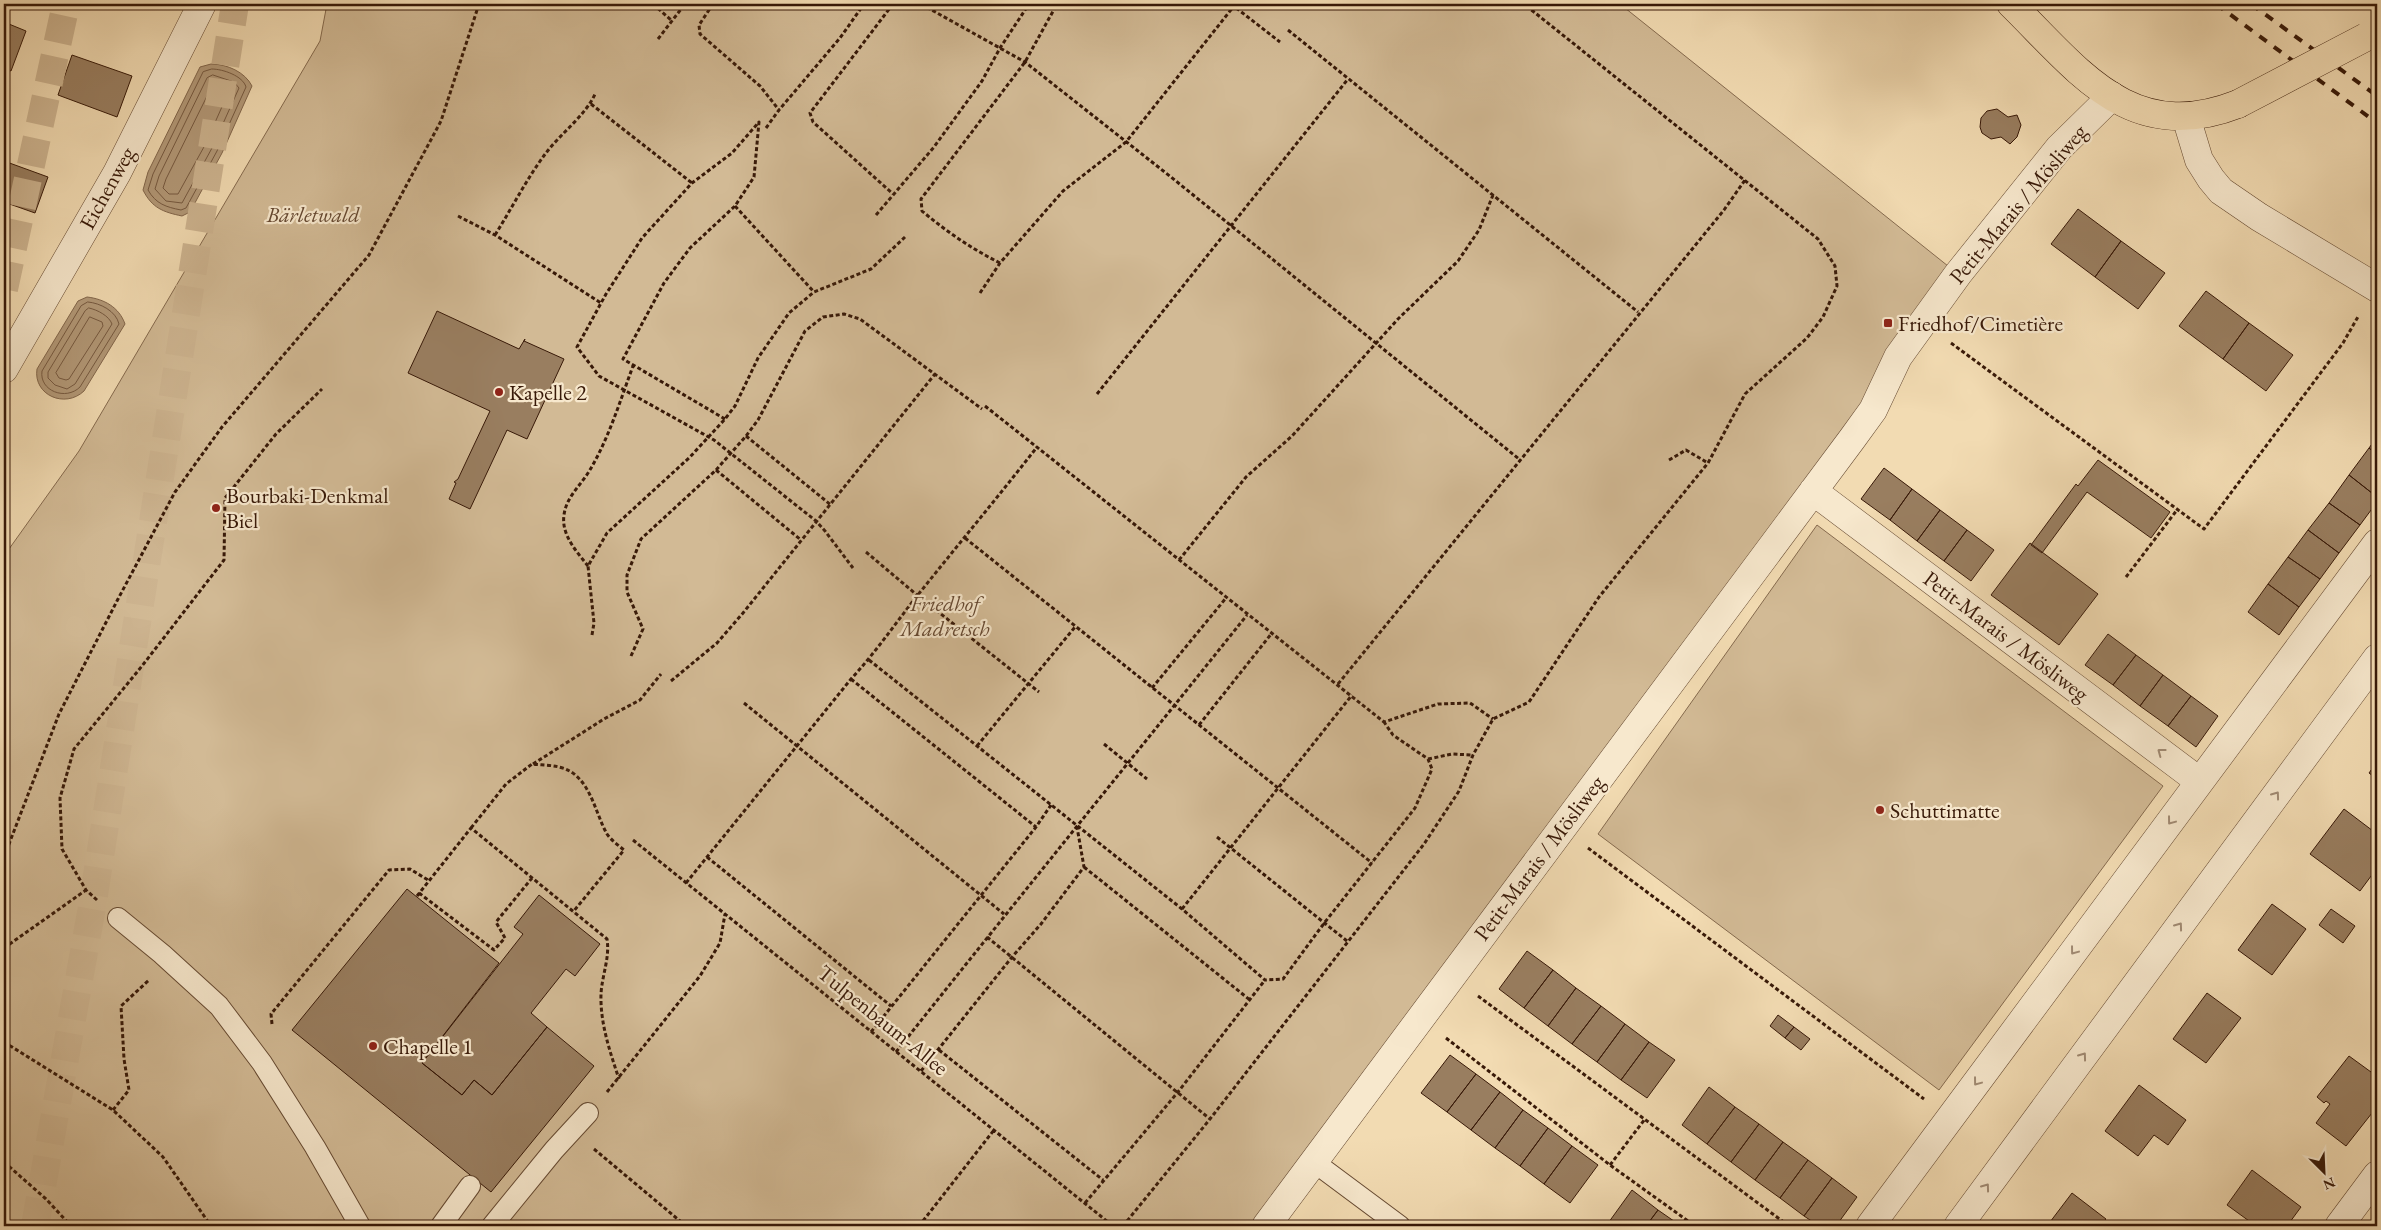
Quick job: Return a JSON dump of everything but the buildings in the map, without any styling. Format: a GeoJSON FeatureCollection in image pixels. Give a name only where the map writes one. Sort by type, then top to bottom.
{"type":"FeatureCollection","features":[{"type":"Feature","properties":{"kind":"main road"},"geometry":{"type":"LineString","coordinates":[[2011,4],[2086,78],[2112,96],[2142,111],[2167,116],[2186,117],[2208,114],[2238,104],[2372,34]]}},
{"type":"Feature","properties":{"kind":"street","name":"Eichenweg"},"geometry":{"type":"LineString","coordinates":[[4,369],[116,174],[202,4]]}},
{"type":"Feature","properties":{"kind":"street","name":"Petit-Marais / Mösliweg"},"geometry":{"type":"LineString","coordinates":[[1266,1226],[1873,410],[1898,357],[1958,274],[2059,148],[2112,96]]}},
{"type":"Feature","properties":{"kind":"street"},"geometry":{"type":"LineString","coordinates":[[2186,117],[2199,160],[2221,191],[2259,217],[2377,288]]}},
{"type":"Feature","properties":{"kind":"street","name":"Petit-Marais / Mösliweg"},"geometry":{"type":"LineString","coordinates":[[1813,491],[2200,781]]}},
{"type":"Feature","properties":{"kind":"street"},"geometry":{"type":"LineString","coordinates":[[1870,1226],[2377,543]]}},
{"type":"Feature","properties":{"kind":"street"},"geometry":{"type":"LineString","coordinates":[[1958,1226],[2377,658]]}},
{"type":"Feature","properties":{"kind":"street"},"geometry":{"type":"LineString","coordinates":[[2339,1226],[2377,1175]]}},
{"type":"Feature","properties":{"kind":"lane"},"geometry":{"type":"LineString","coordinates":[[118,918],[219,1006],[262,1063],[315,1147],[360,1226]]}},
{"type":"Feature","properties":{"kind":"lane"},"geometry":{"type":"LineString","coordinates":[[492,1226],[588,1113]]}},
{"type":"Feature","properties":{"kind":"lane"},"geometry":{"type":"LineString","coordinates":[[1314,1162],[1400,1226]]}},
{"type":"Feature","properties":{"kind":"lane"},"geometry":{"type":"LineString","coordinates":[[441,1226],[470,1186]]}},
{"type":"Feature","properties":{"kind":"path"},"geometry":{"type":"LineString","coordinates":[[4,857],[59,714],[176,492],[222,426],[369,255],[441,121],[479,4]]}},
{"type":"Feature","properties":{"kind":"path"},"geometry":{"type":"LineString","coordinates":[[653,4],[671,20]]}},
{"type":"Feature","properties":{"kind":"path"},"geometry":{"type":"LineString","coordinates":[[658,39],[685,4]]}},
{"type":"Feature","properties":{"kind":"path"},"geometry":{"type":"LineString","coordinates":[[713,4],[699,24],[700,34],[760,86],[779,110]]}},
{"type":"Feature","properties":{"kind":"path"},"geometry":{"type":"LineString","coordinates":[[766,128],[840,38],[864,4]]}},
{"type":"Feature","properties":{"kind":"path"},"geometry":{"type":"LineString","coordinates":[[893,4],[810,113],[813,122],[893,194]]}},
{"type":"Feature","properties":{"kind":"path"},"geometry":{"type":"LineString","coordinates":[[921,4],[1026,62],[1231,225],[1519,459]]}},
{"type":"Feature","properties":{"kind":"path"},"geometry":{"type":"LineString","coordinates":[[876,215],[934,147],[976,88],[1029,4]]}},
{"type":"Feature","properties":{"kind":"path"},"geometry":{"type":"LineString","coordinates":[[1000,263],[972,249],[939,225],[922,211],[921,199],[1026,62],[1057,4]]}},
{"type":"Feature","properties":{"kind":"path"},"geometry":{"type":"LineString","coordinates":[[1123,1226],[1210,1119],[1424,844],[1459,791],[1473,754],[1493,719],[1528,702],[1599,598],[1708,463],[1745,394],[1807,338],[1823,316],[1837,286],[1835,266],[1818,239],[1524,4]]}},
{"type":"Feature","properties":{"kind":"path"},"geometry":{"type":"LineString","coordinates":[[980,293],[1000,263],[1063,191],[1126,142],[1233,5],[1280,42]]}},
{"type":"Feature","properties":{"kind":"path"},"geometry":{"type":"LineString","coordinates":[[1288,30],[1638,312]]}},
{"type":"Feature","properties":{"kind":"path"},"geometry":{"type":"LineString","coordinates":[[1097,394],[1348,78]]}},
{"type":"Feature","properties":{"kind":"path"},"geometry":{"type":"LineString","coordinates":[[495,235],[545,154],[567,127],[591,104],[595,94]]}},
{"type":"Feature","properties":{"kind":"path"},"geometry":{"type":"LineString","coordinates":[[591,104],[692,182]]}},
{"type":"Feature","properties":{"kind":"path"},"geometry":{"type":"LineString","coordinates":[[725,420],[622,359],[664,283],[690,248],[735,206],[754,177],[759,122],[732,153],[692,182],[642,238],[601,303],[577,347],[599,376],[708,438],[816,521],[826,530],[853,568]]}},
{"type":"Feature","properties":{"kind":"path"},"geometry":{"type":"LineString","coordinates":[[1338,684],[1638,312],[1724,210],[1745,180]]}},
{"type":"Feature","properties":{"kind":"path"},"geometry":{"type":"LineString","coordinates":[[1179,560],[1246,477],[1292,436],[1376,343],[1458,261],[1479,230],[1493,195]]}},
{"type":"Feature","properties":{"kind":"path"},"geometry":{"type":"LineString","coordinates":[[735,206],[814,292]]}},
{"type":"Feature","properties":{"kind":"path"},"geometry":{"type":"LineString","coordinates":[[458,216],[495,235],[601,303]]}},
{"type":"Feature","properties":{"kind":"path"},"geometry":{"type":"LineString","coordinates":[[588,566],[607,533],[725,420],[735,406],[758,358],[789,313],[814,292],[871,269],[905,237]]}},
{"type":"Feature","properties":{"kind":"path"},"geometry":{"type":"LineString","coordinates":[[1950,343],[2204,529],[2343,343],[2361,310]]}},
{"type":"Feature","properties":{"kind":"path"},"geometry":{"type":"LineString","coordinates":[[631,656],[643,629],[627,592],[627,575],[641,539],[716,470],[746,436],[758,420],[805,331],[823,317],[844,314],[860,319],[1037,447],[1247,615],[1338,684],[1384,722],[1393,735],[1428,759],[1432,769],[1415,808],[1283,979],[1265,980],[1182,909],[869,660]]}},
{"type":"Feature","properties":{"kind":"path"},"geometry":{"type":"LineString","coordinates":[[592,635],[594,623],[588,566],[571,546],[563,518],[567,502],[588,473],[599,451],[633,366]]}},
{"type":"Feature","properties":{"kind":"path"},"geometry":{"type":"LineString","coordinates":[[671,681],[717,643],[935,374]]}},
{"type":"Feature","properties":{"kind":"path"},"geometry":{"type":"LineString","coordinates":[[118,918],[86,890],[62,849],[60,798],[74,749],[142,666],[224,560],[225,498],[276,434],[322,389]]}},
{"type":"Feature","properties":{"kind":"path"},"geometry":{"type":"LineString","coordinates":[[746,436],[831,504]]}},
{"type":"Feature","properties":{"kind":"path"},"geometry":{"type":"LineString","coordinates":[[686,883],[851,679],[869,660],[917,595],[1037,447]]}},
{"type":"Feature","properties":{"kind":"path"},"geometry":{"type":"LineString","coordinates":[[1669,460],[1686,450],[1708,463]]}},
{"type":"Feature","properties":{"kind":"path"},"geometry":{"type":"LineString","coordinates":[[716,470],[801,540]]}},
{"type":"Feature","properties":{"kind":"path"},"geometry":{"type":"LineString","coordinates":[[2126,577],[2177,510]]}},
{"type":"Feature","properties":{"kind":"path"},"geometry":{"type":"LineString","coordinates":[[965,538],[1278,790],[1372,863]]}},
{"type":"Feature","properties":{"kind":"path"},"geometry":{"type":"LineString","coordinates":[[866,552],[1039,692]]}},
{"type":"Feature","properties":{"kind":"path"},"geometry":{"type":"LineString","coordinates":[[1152,688],[1226,598]]}},
{"type":"Feature","properties":{"kind":"path"},"geometry":{"type":"LineString","coordinates":[[896,1052],[1004,914],[1128,764],[1247,615]]}},
{"type":"Feature","properties":{"kind":"path"},"geometry":{"type":"LineString","coordinates":[[977,746],[1075,627]]}},
{"type":"Feature","properties":{"kind":"path"},"geometry":{"type":"LineString","coordinates":[[1199,725],[1272,634]]}},
{"type":"Feature","properties":{"kind":"path"},"geometry":{"type":"LineString","coordinates":[[532,878],[496,922],[505,938],[494,950],[418,894],[506,784],[532,764],[604,719],[640,700],[661,674]]}},
{"type":"Feature","properties":{"kind":"path"},"geometry":{"type":"LineString","coordinates":[[851,679],[1036,827]]}},
{"type":"Feature","properties":{"kind":"path"},"geometry":{"type":"LineString","coordinates":[[1182,909],[1352,696]]}},
{"type":"Feature","properties":{"kind":"path"},"geometry":{"type":"LineString","coordinates":[[744,703],[1004,914]]}},
{"type":"Feature","properties":{"kind":"path"},"geometry":{"type":"LineString","coordinates":[[1384,722],[1438,704],[1470,703],[1493,719]]}},
{"type":"Feature","properties":{"kind":"path"},"geometry":{"type":"LineString","coordinates":[[1104,744],[1147,779]]}},
{"type":"Feature","properties":{"kind":"path"},"geometry":{"type":"LineString","coordinates":[[1428,759],[1452,754],[1473,754]]}},
{"type":"Feature","properties":{"kind":"path"},"geometry":{"type":"LineString","coordinates":[[532,764],[560,767],[578,777],[590,793],[596,812],[609,836],[624,850],[573,912]]}},
{"type":"Feature","properties":{"kind":"path"},"geometry":{"type":"LineString","coordinates":[[872,1032],[1036,827],[1051,805]]}},
{"type":"Feature","properties":{"kind":"path"},"geometry":{"type":"LineString","coordinates":[[1077,826],[1084,867],[1250,1000]]}},
{"type":"Feature","properties":{"kind":"path"},"geometry":{"type":"LineString","coordinates":[[471,828],[607,940],[609,951],[601,994],[602,1009],[604,1025],[619,1079]]}},
{"type":"Feature","properties":{"kind":"path"},"geometry":{"type":"LineString","coordinates":[[1217,837],[1348,941]]}},
{"type":"Feature","properties":{"kind":"path","name":"Tulpenbaum-Allee"},"geometry":{"type":"LineString","coordinates":[[633,840],[1113,1226]]}},
{"type":"Feature","properties":{"kind":"path"},"geometry":{"type":"LineString","coordinates":[[1580,842],[1950,1118]]}},
{"type":"Feature","properties":{"kind":"path"},"geometry":{"type":"LineString","coordinates":[[707,857],[891,1007]]}},
{"type":"Feature","properties":{"kind":"path"},"geometry":{"type":"LineString","coordinates":[[921,1071],[1012,957],[1041,924],[1084,867]]}},
{"type":"Feature","properties":{"kind":"path"},"geometry":{"type":"LineString","coordinates":[[272,1030],[270,1014],[389,870],[410,869],[428,880]]}},
{"type":"Feature","properties":{"kind":"path"},"geometry":{"type":"LineString","coordinates":[[4,948],[86,890]]}},
{"type":"Feature","properties":{"kind":"path"},"geometry":{"type":"LineString","coordinates":[[588,1113],[619,1079],[700,976],[720,943],[725,914]]}},
{"type":"Feature","properties":{"kind":"path"},"geometry":{"type":"LineString","coordinates":[[987,937],[1210,1119]]}},
{"type":"Feature","properties":{"kind":"path"},"geometry":{"type":"LineString","coordinates":[[113,1110],[129,1090],[124,1060],[121,1006],[144,982],[176,967]]}},
{"type":"Feature","properties":{"kind":"path"},"geometry":{"type":"LineString","coordinates":[[1085,1203],[1178,1092],[1265,980]]}},
{"type":"Feature","properties":{"kind":"path"},"geometry":{"type":"LineString","coordinates":[[1471,991],[1789,1226]]}},
{"type":"Feature","properties":{"kind":"path"},"geometry":{"type":"LineString","coordinates":[[1440,1033],[1610,1165],[1694,1226]]}},
{"type":"Feature","properties":{"kind":"path"},"geometry":{"type":"LineString","coordinates":[[4,1042],[113,1110],[163,1157],[211,1226]]}},
{"type":"Feature","properties":{"kind":"path"},"geometry":{"type":"LineString","coordinates":[[939,1050],[1103,1180]]}},
{"type":"Feature","properties":{"kind":"path"},"geometry":{"type":"LineString","coordinates":[[1610,1165],[1645,1119]]}},
{"type":"Feature","properties":{"kind":"path"},"geometry":{"type":"LineString","coordinates":[[919,1226],[994,1130]]}},
{"type":"Feature","properties":{"kind":"path"},"geometry":{"type":"LineString","coordinates":[[572,1131],[686,1226]]}},
{"type":"Feature","properties":{"kind":"path"},"geometry":{"type":"LineString","coordinates":[[4,1162],[46,1199],[71,1226]]}},
{"type":"Feature","properties":{"kind":"green space","name":"Friedhof Madretsch"},"geometry":{"type":"Polygon","coordinates":[[[327,4],[1620,4],[1958,274],[1266,1226],[4,1226],[4,556],[79,451],[320,41],[327,4]]]}},
{"type":"Feature","properties":{"kind":"green space","name":"Schuttimatte"},"geometry":{"type":"Polygon","coordinates":[[[1817,525],[2163,786],[1939,1090],[1598,834],[1817,525]]]}},
{"type":"Feature","properties":{"kind":"water"},"geometry":{"type":"Polygon","coordinates":[[[211,64],[223,65],[235,70],[245,77],[252,86],[222,153],[190,212],[182,216],[169,213],[154,205],[146,196],[143,190],[148,172],[200,67],[211,64]]]}},
{"type":"Feature","properties":{"kind":"water"},"geometry":{"type":"Polygon","coordinates":[[[87,297],[110,305],[119,313],[125,324],[84,391],[68,399],[60,399],[45,392],[40,386],[37,378],[37,369],[78,301],[87,297]]]}},
{"type":"Feature","properties":{"kind":"tunnel"},"geometry":{"type":"LineString","coordinates":[[4,289],[66,4]]}},
{"type":"Feature","properties":{"kind":"tunnel"},"geometry":{"type":"LineString","coordinates":[[35,1226],[92,907],[235,4]]}},
{"type":"Feature","properties":{"kind":"railway"},"geometry":{"type":"LineString","coordinates":[[2216,4],[2377,123]]}},
{"type":"Feature","properties":{"kind":"railway"},"geometry":{"type":"LineString","coordinates":[[2251,4],[2377,96]]}},
{"type":"Feature","properties":{"kind":"place","name":"Friedhof/Cimetière"},"geometry":{"type":"Point","coordinates":[1888,323]}},
{"type":"Feature","properties":{"kind":"place","name":"Kapelle 2"},"geometry":{"type":"Point","coordinates":[499,392]}},
{"type":"Feature","properties":{"kind":"place","name":"Bourbaki-Denkmal Biel"},"geometry":{"type":"Point","coordinates":[216,508]}},
{"type":"Feature","properties":{"kind":"place","name":"Schuttimatte"},"geometry":{"type":"Point","coordinates":[1880,810]}},
{"type":"Feature","properties":{"kind":"place","name":"Chapelle 1"},"geometry":{"type":"Point","coordinates":[373,1046]}},
{"type":"Feature","properties":{"kind":"park label","name":"Bärletwald"},"geometry":{"type":"Point","coordinates":[313,214]}}]}
